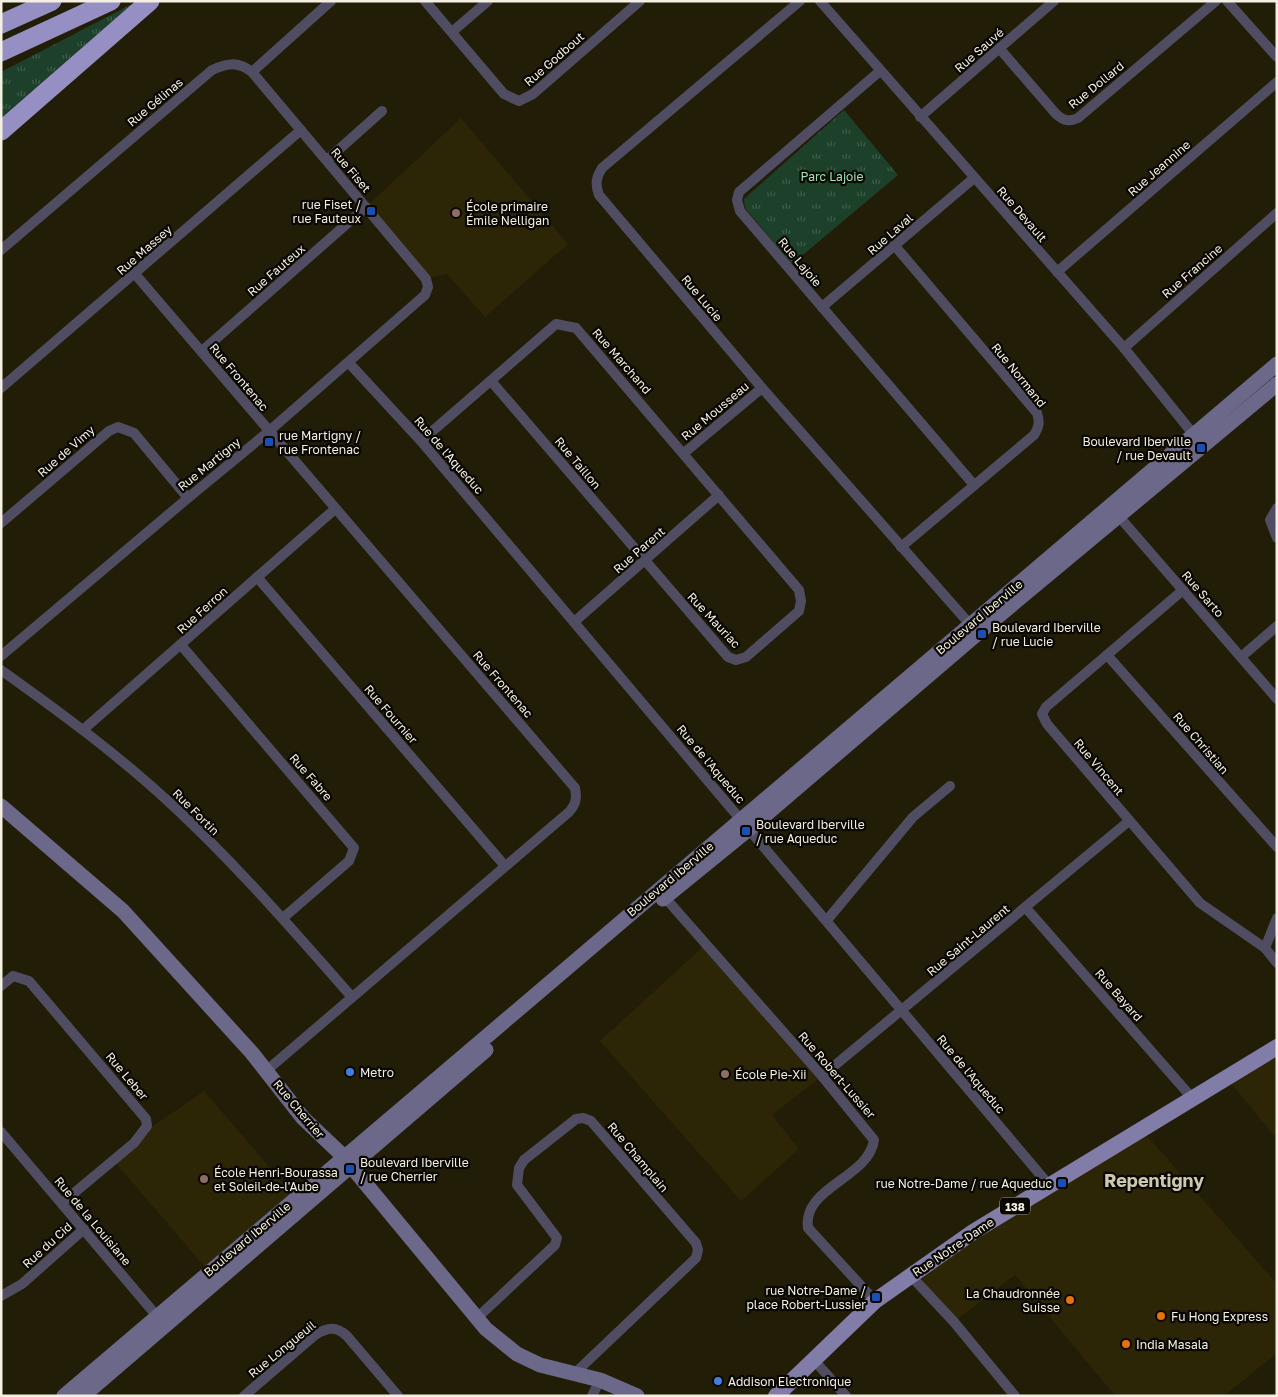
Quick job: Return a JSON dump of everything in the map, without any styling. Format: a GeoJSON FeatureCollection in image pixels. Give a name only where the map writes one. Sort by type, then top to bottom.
{"type":"FeatureCollection","features":[{"type":"Feature","properties":{"kind":"highway"},"geometry":{"type":"LineString","coordinates":[[1,24],[52,1]]}},
{"type":"Feature","properties":{"kind":"highway"},"geometry":{"type":"LineString","coordinates":[[1,52],[111,1]]}},
{"type":"Feature","properties":{"kind":"highway"},"geometry":{"type":"LineString","coordinates":[[1,132],[150,1]]}},
{"type":"Feature","properties":{"kind":"main road","name":"Rue Notre-Dame"},"geometry":{"type":"LineString","coordinates":[[776,1396],[875,1301],[973,1232],[1277,1047]]}},
{"type":"Feature","properties":{"kind":"street"},"geometry":{"type":"LineString","coordinates":[[252,72],[331,1]]}},
{"type":"Feature","properties":{"kind":"street","name":"Rue Godbout"},"geometry":{"type":"LineString","coordinates":[[425,1],[504,94],[519,101],[533,94],[640,1]]}},
{"type":"Feature","properties":{"kind":"street"},"geometry":{"type":"LineString","coordinates":[[452,32],[488,1]]}},
{"type":"Feature","properties":{"kind":"street","name":"Rue Lucie"},"geometry":{"type":"LineString","coordinates":[[800,1],[602,168],[596,178],[596,187],[599,195],[762,388],[974,629]]}},
{"type":"Feature","properties":{"kind":"street","name":"Rue Devault"},"geometry":{"type":"LineString","coordinates":[[820,1],[1124,348],[1198,440]]}},
{"type":"Feature","properties":{"kind":"street","name":"Rue Sauvé"},"geometry":{"type":"LineString","coordinates":[[920,117],[1054,1]]}},
{"type":"Feature","properties":{"kind":"street","name":"Rue Dollard"},"geometry":{"type":"LineString","coordinates":[[999,48],[1056,114],[1063,120],[1070,121],[1078,118],[1216,1]]}},
{"type":"Feature","properties":{"kind":"street"},"geometry":{"type":"LineString","coordinates":[[1227,1],[1277,57]]}},
{"type":"Feature","properties":{"kind":"street","name":"Rue Gélinas"},"geometry":{"type":"LineString","coordinates":[[1,250],[212,70],[227,64],[242,64],[252,72]]}},
{"type":"Feature","properties":{"kind":"street","name":"Rue Lajoie"},"geometry":{"type":"LineString","coordinates":[[880,71],[740,192],[737,200],[740,211],[974,485]]}},
{"type":"Feature","properties":{"kind":"street","name":"Rue Fiset"},"geometry":{"type":"LineString","coordinates":[[252,72],[426,278],[428,287]]}},
{"type":"Feature","properties":{"kind":"street","name":"Rue Jeannine"},"geometry":{"type":"LineString","coordinates":[[1057,272],[1277,82]]}},
{"type":"Feature","properties":{"kind":"street"},"geometry":{"type":"LineString","coordinates":[[327,160],[382,111]]}},
{"type":"Feature","properties":{"kind":"street","name":"Rue Massey"},"geometry":{"type":"LineString","coordinates":[[1,388],[136,274],[301,130]]}},
{"type":"Feature","properties":{"kind":"street","name":"Rue Laval"},"geometry":{"type":"LineString","coordinates":[[822,307],[974,178]]}},
{"type":"Feature","properties":{"kind":"street","name":"Rue Fauteux"},"geometry":{"type":"LineString","coordinates":[[202,351],[366,207]]}},
{"type":"Feature","properties":{"kind":"street","name":"Rue Francine"},"geometry":{"type":"LineString","coordinates":[[1124,348],[1277,213]]}},
{"type":"Feature","properties":{"kind":"street","name":"Rue Normand"},"geometry":{"type":"LineString","coordinates":[[895,246],[1037,413],[1039,421],[1039,428],[1034,435],[901,547]]}},
{"type":"Feature","properties":{"kind":"street","name":"Rue Frontenac"},"geometry":{"type":"LineString","coordinates":[[136,274],[268,432],[575,788],[576,804],[569,812],[351,996],[266,1071]]}},
{"type":"Feature","properties":{"kind":"street","name":"Rue Martigny"},"geometry":{"type":"LineString","coordinates":[[1,656],[349,363],[425,295],[428,287]]}},
{"type":"Feature","properties":{"kind":"street","name":"Rue Marchand"},"geometry":{"type":"LineString","coordinates":[[421,441],[556,324],[576,328],[719,495]]}},
{"type":"Feature","properties":{"kind":"street","name":"Rue de l'Aqueduc"},"geometry":{"type":"LineString","coordinates":[[349,363],[421,441],[827,920],[1049,1186]]}},
{"type":"Feature","properties":{"kind":"street","name":"Boulevard Iberville"},"geometry":{"type":"LineString","coordinates":[[64,1396],[84,1392],[161,1321],[661,893],[1274,376]]}},
{"type":"Feature","properties":{"kind":"street","name":"Rue Taillon"},"geometry":{"type":"LineString","coordinates":[[492,381],[645,562]]}},
{"type":"Feature","properties":{"kind":"street","name":"Rue Mousseau"},"geometry":{"type":"LineString","coordinates":[[684,453],[762,388]]}},
{"type":"Feature","properties":{"kind":"street","name":"Rue de Vimy"},"geometry":{"type":"LineString","coordinates":[[1,523],[109,431],[118,427],[134,433],[188,498]]}},
{"type":"Feature","properties":{"kind":"street","name":"Rue Mauriac"},"geometry":{"type":"LineString","coordinates":[[645,562],[728,658],[736,660],[746,657],[799,611],[801,601],[799,590],[719,495]]}},
{"type":"Feature","properties":{"kind":"street","name":"Rue Parent"},"geometry":{"type":"LineString","coordinates":[[574,622],[645,562],[719,495]]}},
{"type":"Feature","properties":{"kind":"street"},"geometry":{"type":"LineString","coordinates":[[1277,508],[1270,520],[1277,538]]}},
{"type":"Feature","properties":{"kind":"street","name":"Rue Ferron"},"geometry":{"type":"LineString","coordinates":[[84,729],[335,509]]}},
{"type":"Feature","properties":{"kind":"street","name":"Rue Sarto"},"geometry":{"type":"LineString","coordinates":[[1115,512],[1277,698]]}},
{"type":"Feature","properties":{"kind":"street","name":"Rue Fournier"},"geometry":{"type":"LineString","coordinates":[[257,577],[505,866]]}},
{"type":"Feature","properties":{"kind":"street","name":"Rue Vincent"},"geometry":{"type":"LineString","coordinates":[[1183,590],[1046,707],[1042,714],[1047,724],[1200,902],[1265,948],[1277,963]]}},
{"type":"Feature","properties":{"kind":"street"},"geometry":{"type":"LineString","coordinates":[[1241,657],[1277,626]]}},
{"type":"Feature","properties":{"kind":"street","name":"Rue Fabre"},"geometry":{"type":"LineString","coordinates":[[182,645],[351,842],[354,848],[349,861],[283,918]]}},
{"type":"Feature","properties":{"kind":"street","name":"Rue Christian"},"geometry":{"type":"LineString","coordinates":[[1107,655],[1277,847]]}},
{"type":"Feature","properties":{"kind":"street","name":"Rue Fortin"},"geometry":{"type":"LineString","coordinates":[[1,670],[84,729],[170,804],[283,918],[351,996]]}},
{"type":"Feature","properties":{"kind":"street"},"geometry":{"type":"LineString","coordinates":[[827,920],[913,817],[950,786]]}},
{"type":"Feature","properties":{"kind":"street","name":"Rue Cherrier"},"geometry":{"type":"LineString","coordinates":[[1,806],[123,911],[266,1071],[303,1118],[346,1162],[486,1328],[517,1354],[540,1365],[600,1380],[637,1396]]}},
{"type":"Feature","properties":{"kind":"street","name":"Rue Saint-Laurent"},"geometry":{"type":"LineString","coordinates":[[822,1076],[1129,821]]}},
{"type":"Feature","properties":{"kind":"street","name":"Rue Robert-Lussier"},"geometry":{"type":"LineString","coordinates":[[661,893],[822,1076],[874,1140],[869,1155],[813,1204],[807,1217],[808,1228],[875,1301]]}},
{"type":"Feature","properties":{"kind":"street","name":"Rue Bayard"},"geometry":{"type":"LineString","coordinates":[[1026,908],[1193,1099]]}},
{"type":"Feature","properties":{"kind":"street"},"geometry":{"type":"LineString","coordinates":[[1265,948],[1277,918]]}},
{"type":"Feature","properties":{"kind":"street","name":"Rue Leber"},"geometry":{"type":"LineString","coordinates":[[1,986],[13,976],[29,981],[146,1119],[148,1126],[138,1138],[62,1203]]}},
{"type":"Feature","properties":{"kind":"street","name":"Rue Champlain"},"geometry":{"type":"LineString","coordinates":[[478,1317],[555,1245],[557,1238],[516,1185],[519,1168],[524,1160],[576,1119],[583,1118],[592,1121],[696,1243],[698,1250],[696,1258],[574,1374]]}},
{"type":"Feature","properties":{"kind":"street","name":"Rue de la Louisiane"},"geometry":{"type":"LineString","coordinates":[[1,1132],[161,1321]]}},
{"type":"Feature","properties":{"kind":"street","name":"Rue du Cid"},"geometry":{"type":"LineString","coordinates":[[1,1296],[22,1284],[84,1229]]}},
{"type":"Feature","properties":{"kind":"street"},"geometry":{"type":"LineString","coordinates":[[911,1276],[954,1322],[1015,1396]]}},
{"type":"Feature","properties":{"kind":"street","name":"Rue Longueuil"},"geometry":{"type":"LineString","coordinates":[[244,1396],[315,1334],[332,1328],[340,1330],[347,1336],[398,1396]]}},
{"type":"Feature","properties":{"kind":"street"},"geometry":{"type":"LineString","coordinates":[[813,1359],[846,1396]]}},
{"type":"Feature","properties":{"kind":"street"},"geometry":{"type":"LineString","coordinates":[[592,1396],[600,1380]]}},
{"type":"Feature","properties":{"kind":"shaded area","name":"École primaire Émile Nelligan"},"geometry":{"type":"Polygon","coordinates":[[[461,118],[568,244],[485,317],[447,274],[426,279],[366,207],[461,118]]]}},
{"type":"Feature","properties":{"kind":"shaded area","name":"École Pie-Xii"},"geometry":{"type":"Polygon","coordinates":[[[706,944],[822,1076],[772,1115],[799,1149],[741,1201],[600,1041],[706,944]]]}},
{"type":"Feature","properties":{"kind":"shaded area"},"geometry":{"type":"Polygon","coordinates":[[[1277,1047],[1277,1134],[1274,1136],[1227,1078],[1277,1047]]]}},
{"type":"Feature","properties":{"kind":"shaded area","name":"École Henri-Bourassa et Soleil-de-l'Aube"},"geometry":{"type":"Polygon","coordinates":[[[204,1091],[296,1198],[209,1272],[113,1160],[143,1133],[204,1091]]]}},
{"type":"Feature","properties":{"kind":"shaded area"},"geometry":{"type":"Polygon","coordinates":[[[1142,1130],[1277,1284],[1277,1353],[1224,1396],[1115,1396],[1015,1275],[954,1322],[911,1276],[1142,1130]]]}},
{"type":"Feature","properties":{"kind":"green space"},"geometry":{"type":"Polygon","coordinates":[[[132,4],[1,118],[1,72],[132,4]]]}},
{"type":"Feature","properties":{"kind":"green space","name":"Parc Lajoie"},"geometry":{"type":"Polygon","coordinates":[[[844,110],[898,175],[792,264],[745,208],[744,199],[844,110]]]}},
{"type":"Feature","properties":{"kind":"place","name":"rue Fiset / rue Fauteux"},"geometry":{"type":"Point","coordinates":[371,211]}},
{"type":"Feature","properties":{"kind":"place","name":"École primaire Émile Nelligan"},"geometry":{"type":"Point","coordinates":[456,213]}},
{"type":"Feature","properties":{"kind":"place","name":"rue Martigny / rue Frontenac"},"geometry":{"type":"Point","coordinates":[269,442]}},
{"type":"Feature","properties":{"kind":"place","name":"Boulevard Iberville / rue Devault"},"geometry":{"type":"Point","coordinates":[1201,448]}},
{"type":"Feature","properties":{"kind":"place","name":"Boulevard Iberville / rue Lucie"},"geometry":{"type":"Point","coordinates":[982,634]}},
{"type":"Feature","properties":{"kind":"place","name":"Boulevard Iberville / rue Aqueduc"},"geometry":{"type":"Point","coordinates":[746,831]}},
{"type":"Feature","properties":{"kind":"place","name":"Metro"},"geometry":{"type":"Point","coordinates":[350,1072]}},
{"type":"Feature","properties":{"kind":"place","name":"École Pie-Xii"},"geometry":{"type":"Point","coordinates":[725,1074]}},
{"type":"Feature","properties":{"kind":"place","name":"Boulevard Iberville / rue Cherrier"},"geometry":{"type":"Point","coordinates":[350,1169]}},
{"type":"Feature","properties":{"kind":"place","name":"École Henri-Bourassa et Soleil-de-l'Aube"},"geometry":{"type":"Point","coordinates":[204,1179]}},
{"type":"Feature","properties":{"kind":"place","name":"rue Notre-Dame / rue Aqueduc"},"geometry":{"type":"Point","coordinates":[1062,1183]}},
{"type":"Feature","properties":{"kind":"place","name":"rue Notre-Dame / place Robert-Lussier"},"geometry":{"type":"Point","coordinates":[876,1297]}},
{"type":"Feature","properties":{"kind":"place","name":"La Chaudronnée Suisse"},"geometry":{"type":"Point","coordinates":[1070,1300]}},
{"type":"Feature","properties":{"kind":"place","name":"Fu Hong Express"},"geometry":{"type":"Point","coordinates":[1161,1316]}},
{"type":"Feature","properties":{"kind":"place","name":"India Masala"},"geometry":{"type":"Point","coordinates":[1126,1344]}},
{"type":"Feature","properties":{"kind":"place","name":"Addison Electronique"},"geometry":{"type":"Point","coordinates":[718,1381]}},
{"type":"Feature","properties":{"kind":"district","name":"Repentigny"},"geometry":{"type":"Point","coordinates":[1154,1180]}}]}
